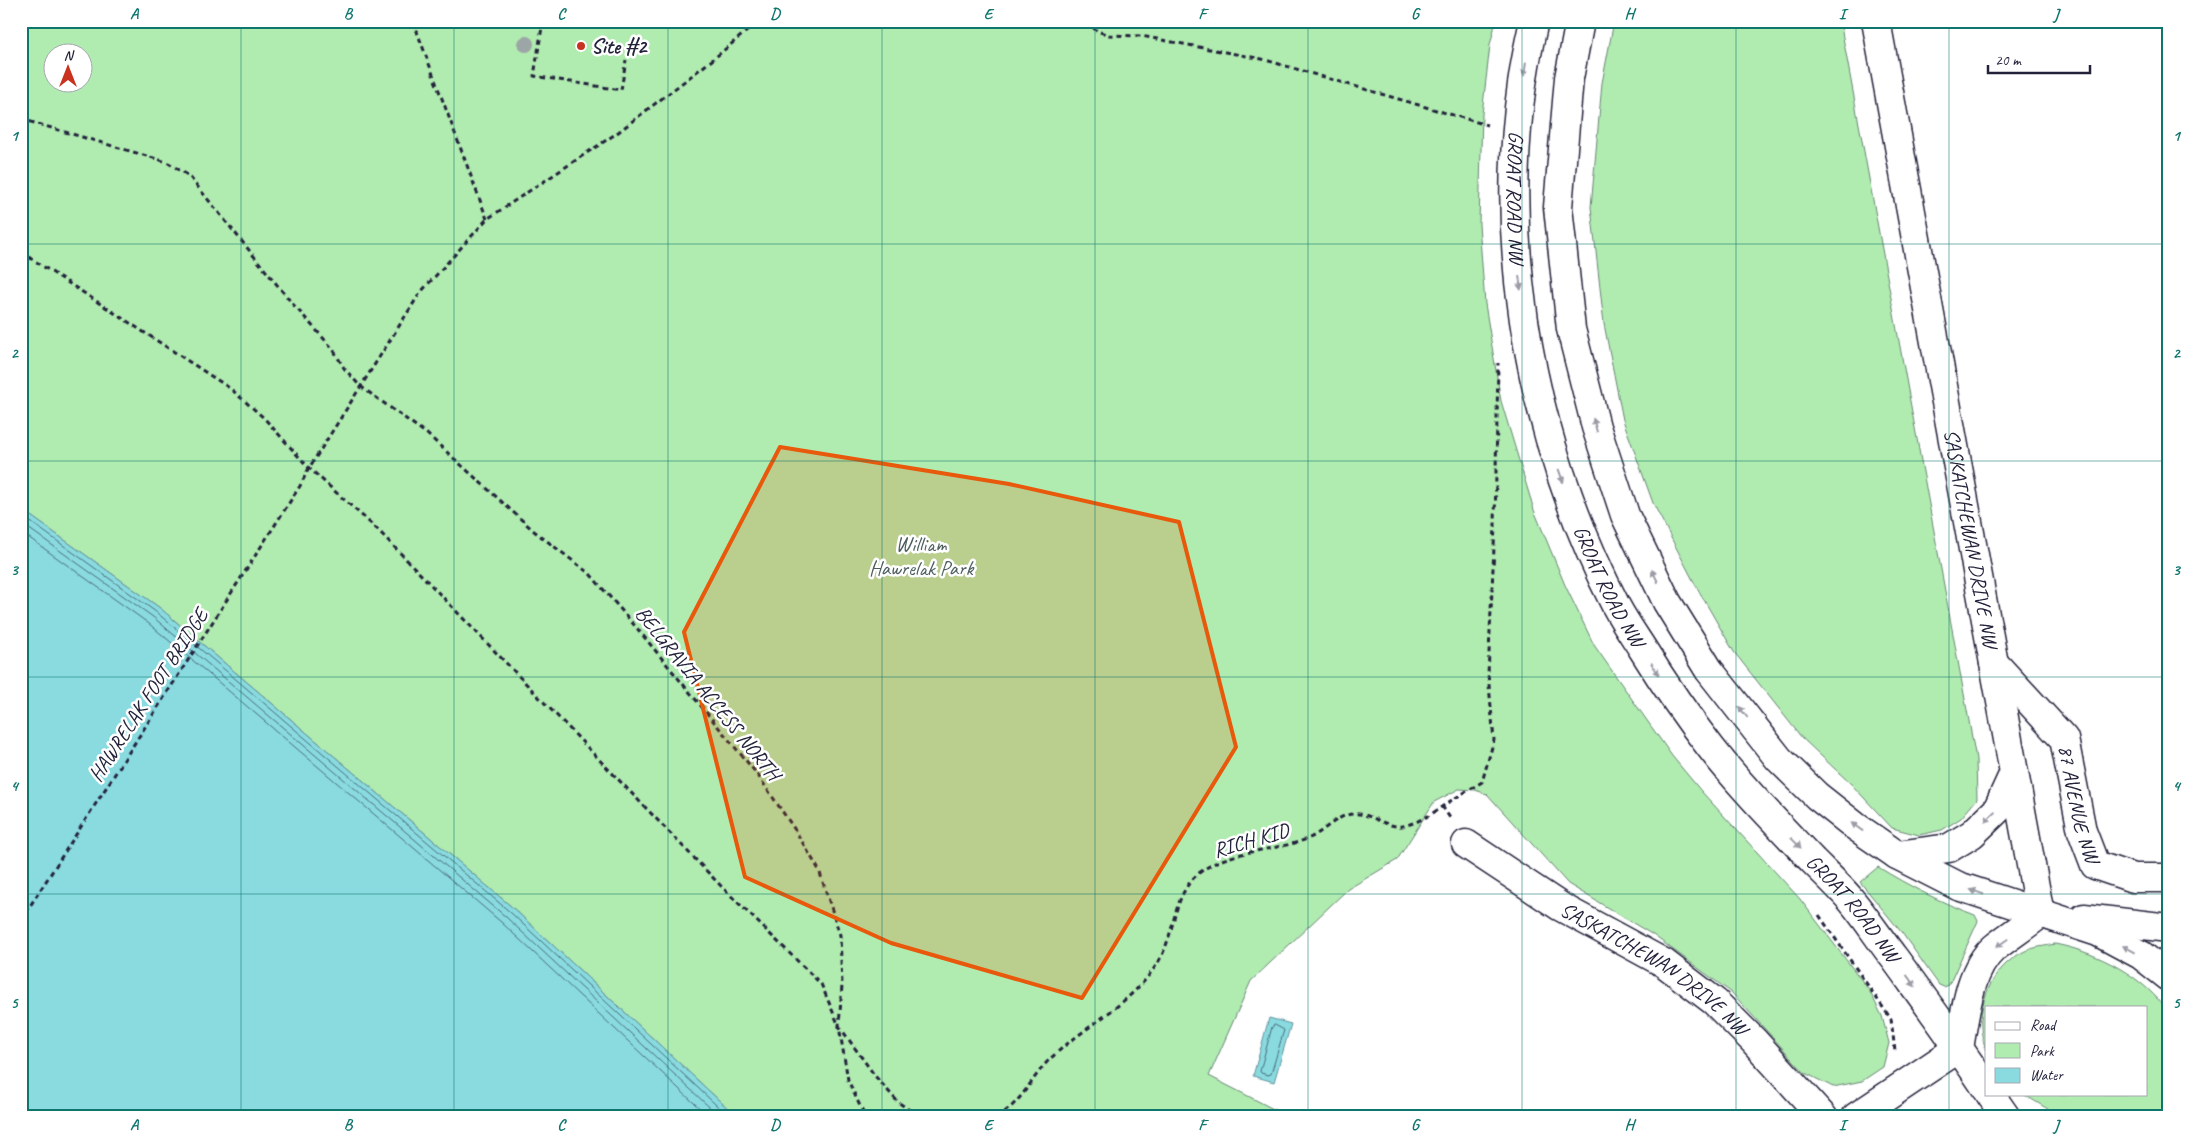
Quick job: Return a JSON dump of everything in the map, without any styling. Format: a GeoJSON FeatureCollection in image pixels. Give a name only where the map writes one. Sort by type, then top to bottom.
{"type":"FeatureCollection","features":[{"type":"Feature","properties":{"kind":"main road","name":"GROAT ROAD NW"},"geometry":{"type":"LineString","coordinates":[[1534,21],[1527,49],[1519,116],[1515,183],[1518,262],[1528,347],[1552,451],[1594,560],[1623,618],[1666,686],[1712,749],[1762,808],[1851,900],[1959,1048]]}},
{"type":"Feature","properties":{"kind":"main road","name":"GROAT ROAD NW"},"geometry":{"type":"LineString","coordinates":[[1580,21],[1569,78],[1558,207],[1571,329],[1596,428],[1625,515],[1667,602],[1709,670],[1780,759],[1817,796],[1897,855],[1958,886],[2040,914]]}},
{"type":"Feature","properties":{"kind":"main road","name":"SASKATCHEWAN DRIVE NW"},"geometry":{"type":"LineString","coordinates":[[1876,21],[2040,914]]}},
{"type":"Feature","properties":{"kind":"main road","name":"87 AVENUE NW"},"geometry":{"type":"LineString","coordinates":[[1994,663],[2064,740],[2082,831],[2094,865],[2133,878],[2169,878]]}},
{"type":"Feature","properties":{"kind":"main road"},"geometry":{"type":"LineString","coordinates":[[1897,855],[1949,848],[1972,834],[1998,810],[2013,775]]}},
{"type":"Feature","properties":{"kind":"main road","name":"SASKATCHEWAN DRIVE NW"},"geometry":{"type":"LineString","coordinates":[[1466,844],[1561,907],[1664,963],[1714,1002],[1754,1041],[1823,1117]]}},
{"type":"Feature","properties":{"kind":"main road"},"geometry":{"type":"LineString","coordinates":[[2040,914],[2098,932],[2141,955],[2169,977]]}},
{"type":"Feature","properties":{"kind":"main road"},"geometry":{"type":"LineString","coordinates":[[1985,1087],[1959,1048],[1966,1006],[1978,970],[1993,949],[2040,914],[2169,928]]}},
{"type":"Feature","properties":{"kind":"main road"},"geometry":{"type":"LineString","coordinates":[[1856,1117],[1959,1048]]}},
{"type":"Feature","properties":{"kind":"path"},"geometry":{"type":"LineString","coordinates":[[413,21],[487,219]]}},
{"type":"Feature","properties":{"kind":"path"},"geometry":{"type":"LineString","coordinates":[[543,21],[534,76],[621,90],[626,60]]}},
{"type":"Feature","properties":{"kind":"path","name":"HAWRELAK FOOT BRIDGE"},"geometry":{"type":"LineString","coordinates":[[21,920],[300,486],[309,468],[420,293],[487,219],[617,133],[712,60],[759,21]]}},
{"type":"Feature","properties":{"kind":"path"},"geometry":{"type":"LineString","coordinates":[[1086,21],[1097,32],[1109,35],[1140,36],[1262,59],[1488,126]]}},
{"type":"Feature","properties":{"kind":"path","name":"BELGRAVIA ACCESS NORTH"},"geometry":{"type":"LineString","coordinates":[[21,119],[167,162],[189,176],[291,302],[333,349],[344,368],[360,386],[427,434],[534,531],[590,574],[636,626],[756,774],[795,830],[819,870],[840,935],[842,985],[839,1026],[848,1080],[865,1117]]}},
{"type":"Feature","properties":{"kind":"path"},"geometry":{"type":"LineString","coordinates":[[21,252],[230,389],[264,418],[309,468],[378,530],[721,886],[821,984],[839,1026],[892,1096],[918,1117]]}},
{"type":"Feature","properties":{"kind":"path","name":"RICH KID"},"geometry":{"type":"LineString","coordinates":[[997,1117],[1012,1108],[1050,1059],[1129,996],[1158,964],[1170,935],[1178,901],[1198,873],[1217,862],[1308,839],[1352,814],[1371,817],[1388,826],[1406,826],[1434,814],[1442,806],[1482,782],[1494,740],[1488,674],[1496,526],[1498,362]]}},
{"type":"Feature","properties":{"kind":"highlighted area"},"geometry":{"type":"Polygon","coordinates":[[[780,447],[1009,484],[1179,522],[1236,747],[1082,998],[891,943],[745,877],[684,632],[780,447]]]}},
{"type":"Feature","properties":{"kind":"green space","name":"William Hawrelak Park"},"geometry":{"type":"Polygon","coordinates":[[[21,21],[1496,21],[1490,45],[1482,114],[1479,224],[1485,304],[1501,401],[1534,510],[1565,585],[1594,645],[1672,756],[1701,791],[1800,899],[1869,990],[1882,1016],[1889,1043],[1883,1067],[1862,1081],[1833,1087],[1805,1073],[1732,993],[1653,935],[1568,884],[1487,794],[1475,790],[1459,789],[1434,802],[1397,860],[1348,889],[1251,981],[1209,1076],[1289,1117],[737,1117],[513,908],[160,608],[21,509],[21,21]]]}},
{"type":"Feature","properties":{"kind":"green space"},"geometry":{"type":"Polygon","coordinates":[[[1614,21],[1840,21],[1976,759],[1977,799],[1961,818],[1942,830],[1919,835],[1892,828],[1852,785],[1802,738],[1734,652],[1696,586],[1653,503],[1623,420],[1604,324],[1591,207],[1602,83],[1614,21]]]}},
{"type":"Feature","properties":{"kind":"green space"},"geometry":{"type":"Polygon","coordinates":[[[1878,867],[1949,905],[1975,915],[1978,921],[1949,985],[1944,987],[1939,985],[1902,933],[1860,882],[1878,867]]]}},
{"type":"Feature","properties":{"kind":"green space"},"geometry":{"type":"Polygon","coordinates":[[[2055,944],[2087,953],[2119,968],[2134,978],[2159,1001],[2169,1014],[2169,1113],[2161,1117],[2061,1117],[2026,1096],[2148,1096],[2148,1006],[1985,1006],[1985,1046],[1981,1021],[1987,992],[1993,980],[2013,958],[2025,951],[2055,944]]]}},
{"type":"Feature","properties":{"kind":"water"},"geometry":{"type":"Polygon","coordinates":[[[21,509],[160,608],[513,908],[737,1117],[21,1117],[21,509]]]}},
{"type":"Feature","properties":{"kind":"water"},"geometry":{"type":"Polygon","coordinates":[[[1269,1018],[1291,1024],[1274,1082],[1253,1076],[1269,1018]]]}},
{"type":"Feature","properties":{"kind":"place","name":"Site #2"},"geometry":{"type":"Point","coordinates":[581,46]}}]}
